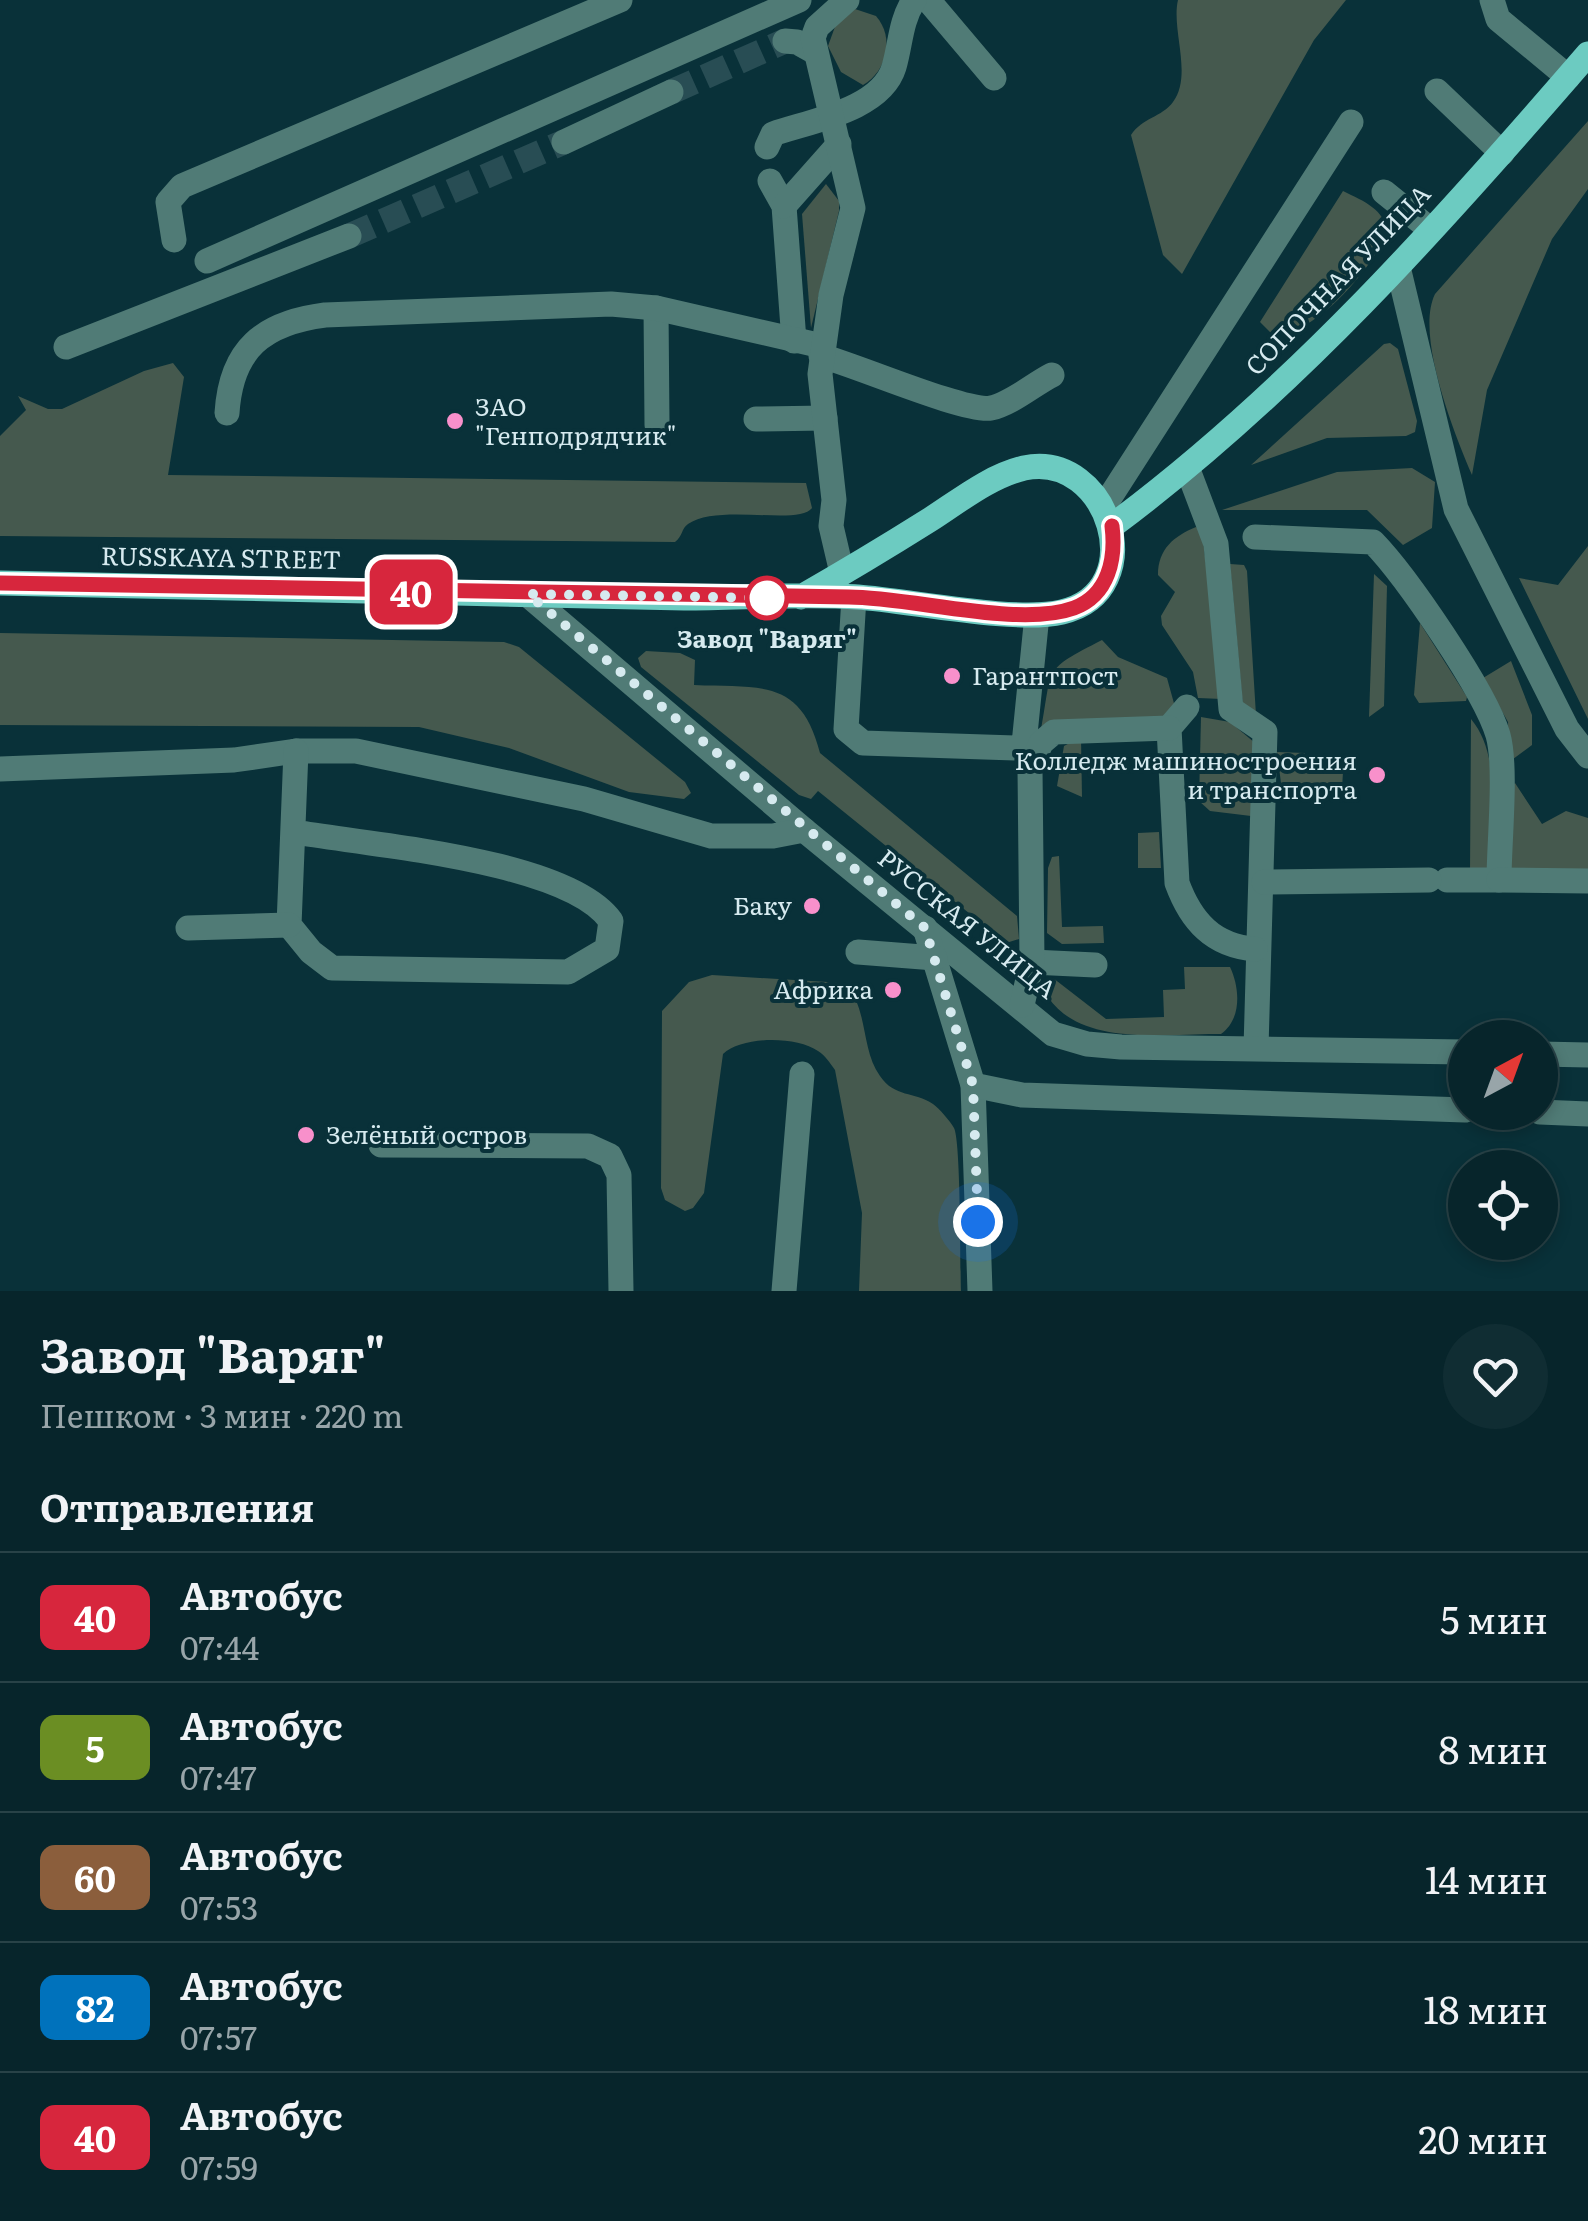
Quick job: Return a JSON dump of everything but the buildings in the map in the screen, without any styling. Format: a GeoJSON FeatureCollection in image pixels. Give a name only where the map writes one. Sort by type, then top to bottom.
{"type":"FeatureCollection","features":[{"type":"Feature","properties":{"kind":"main road","name":"СОПОЧНАЯ УЛИЦА"},"geometry":{"type":"LineString","coordinates":[[1107,517],[1188,470],[1398,267],[1588,54]]}},
{"type":"Feature","properties":{"kind":"main road"},"geometry":{"type":"LineString","coordinates":[[1022,468],[1062,470],[1091,491],[1107,517],[1110,571],[1097,592],[1080,606],[1037,614],[854,597],[801,598],[979,488],[1022,468]]}},
{"type":"Feature","properties":{"kind":"main road","name":"RUSSKAYA STREET"},"geometry":{"type":"LineString","coordinates":[[0,583],[801,598]]}},
{"type":"Feature","properties":{"kind":"street"},"geometry":{"type":"LineString","coordinates":[[174,240],[168,202],[182,186],[620,0]]}},
{"type":"Feature","properties":{"kind":"street"},"geometry":{"type":"LineString","coordinates":[[206,261],[799,0]]}},
{"type":"Feature","properties":{"kind":"street"},"geometry":{"type":"LineString","coordinates":[[842,573],[831,526],[834,500],[824,418],[822,351],[853,208],[815,52],[817,27],[847,0]]}},
{"type":"Feature","properties":{"kind":"street"},"geometry":{"type":"LineString","coordinates":[[767,147],[773,134],[859,104],[886,81],[893,71],[904,16],[914,0]]}},
{"type":"Feature","properties":{"kind":"street"},"geometry":{"type":"LineString","coordinates":[[928,0],[994,78]]}},
{"type":"Feature","properties":{"kind":"street"},"geometry":{"type":"LineString","coordinates":[[1492,0],[1498,19],[1568,78]]}},
{"type":"Feature","properties":{"kind":"street"},"geometry":{"type":"LineString","coordinates":[[785,41],[798,42],[815,52]]}},
{"type":"Feature","properties":{"kind":"street"},"geometry":{"type":"LineString","coordinates":[[1437,91],[1502,152]]}},
{"type":"Feature","properties":{"kind":"street"},"geometry":{"type":"LineString","coordinates":[[564,142],[671,92]]}},
{"type":"Feature","properties":{"kind":"street"},"geometry":{"type":"LineString","coordinates":[[1107,517],[1351,122]]}},
{"type":"Feature","properties":{"kind":"street"},"geometry":{"type":"LineString","coordinates":[[784,206],[839,144]]}},
{"type":"Feature","properties":{"kind":"street"},"geometry":{"type":"LineString","coordinates":[[770,181],[784,206],[794,341]]}},
{"type":"Feature","properties":{"kind":"street"},"geometry":{"type":"LineString","coordinates":[[1384,192],[1430,230]]}},
{"type":"Feature","properties":{"kind":"street"},"geometry":{"type":"LineString","coordinates":[[66,347],[348,236]]}},
{"type":"Feature","properties":{"kind":"street"},"geometry":{"type":"LineString","coordinates":[[1398,267],[1456,510],[1567,728],[1588,756]]}},
{"type":"Feature","properties":{"kind":"street"},"geometry":{"type":"LineString","coordinates":[[227,412],[230,379],[252,344],[286,320],[324,314],[611,304],[656,308],[794,341],[966,407],[992,408],[1052,374]]}},
{"type":"Feature","properties":{"kind":"street"},"geometry":{"type":"LineString","coordinates":[[656,308],[657,425]]}},
{"type":"Feature","properties":{"kind":"street"},"geometry":{"type":"LineString","coordinates":[[756,418],[824,418]]}},
{"type":"Feature","properties":{"kind":"street"},"geometry":{"type":"LineString","coordinates":[[1188,470],[1216,544],[1231,710],[1264,732],[1264,882],[1256,948],[1256,1048]]}},
{"type":"Feature","properties":{"kind":"street"},"geometry":{"type":"LineString","coordinates":[[1255,537],[1373,542],[1406,580],[1498,736],[1499,880]]}},
{"type":"Feature","properties":{"kind":"street","name":"РУССКАЯ УЛИЦА"},"geometry":{"type":"LineString","coordinates":[[528,594],[804,830],[1022,1004],[1053,1034],[1087,1044],[1448,1052]]}},
{"type":"Feature","properties":{"kind":"street"},"geometry":{"type":"LineString","coordinates":[[854,597],[846,728],[863,743],[1016,748],[1024,744],[1037,614]]}},
{"type":"Feature","properties":{"kind":"street"},"geometry":{"type":"LineString","coordinates":[[1187,707],[1169,728],[1177,882],[1185,905],[1206,933],[1233,947],[1256,948]]}},
{"type":"Feature","properties":{"kind":"street"},"geometry":{"type":"LineString","coordinates":[[1022,1004],[1032,962],[1030,769],[1041,743],[1054,732],[1169,728]]}},
{"type":"Feature","properties":{"kind":"street"},"geometry":{"type":"LineString","coordinates":[[289,925],[296,751]]}},
{"type":"Feature","properties":{"kind":"street"},"geometry":{"type":"LineString","coordinates":[[0,770],[234,760],[296,751],[356,751],[466,771],[712,836],[773,836],[804,830]]}},
{"type":"Feature","properties":{"kind":"street"},"geometry":{"type":"LineString","coordinates":[[188,928],[289,925],[332,968],[568,972],[607,950],[611,921],[600,905],[564,884],[494,865],[295,832]]}},
{"type":"Feature","properties":{"kind":"street"},"geometry":{"type":"LineString","coordinates":[[1264,882],[1588,881]]}},
{"type":"Feature","properties":{"kind":"street"},"geometry":{"type":"LineString","coordinates":[[925,928],[973,1085],[980,1291]]}},
{"type":"Feature","properties":{"kind":"street"},"geometry":{"type":"LineString","coordinates":[[858,952],[935,958]]}},
{"type":"Feature","properties":{"kind":"street"},"geometry":{"type":"LineString","coordinates":[[1032,962],[1095,965]]}},
{"type":"Feature","properties":{"kind":"street"},"geometry":{"type":"LineString","coordinates":[[1558,1054],[1588,1055]]}},
{"type":"Feature","properties":{"kind":"street"},"geometry":{"type":"LineString","coordinates":[[784,1291],[802,1074]]}},
{"type":"Feature","properties":{"kind":"street"},"geometry":{"type":"LineString","coordinates":[[973,1085],[1022,1095],[1448,1109]]}},
{"type":"Feature","properties":{"kind":"street"},"geometry":{"type":"LineString","coordinates":[[1558,1113],[1588,1114]]}},
{"type":"Feature","properties":{"kind":"street"},"geometry":{"type":"LineString","coordinates":[[381,1144],[588,1146],[610,1156],[619,1175],[621,1291]]}},
{"type":"Feature","properties":{"kind":"green space"},"geometry":{"type":"Polygon","coordinates":[[[1178,0],[1346,0],[1314,40],[1182,274],[1163,255],[1131,135],[1168,107],[1179,91],[1182,66],[1178,0]]]}},
{"type":"Feature","properties":{"kind":"green space"},"geometry":{"type":"Polygon","coordinates":[[[855,9],[876,16],[887,44],[883,63],[863,85],[841,72],[828,46],[836,24],[855,9]]]}},
{"type":"Feature","properties":{"kind":"green space"},"geometry":{"type":"Polygon","coordinates":[[[1588,121],[1588,189],[1552,239],[1487,390],[1472,475],[1447,410],[1433,358],[1430,312],[1435,294],[1588,121]]]}},
{"type":"Feature","properties":{"kind":"green space"},"geometry":{"type":"Polygon","coordinates":[[[826,184],[839,201],[839,211],[811,328],[802,214],[826,184]]]}},
{"type":"Feature","properties":{"kind":"green space"},"geometry":{"type":"Polygon","coordinates":[[[1343,191],[1378,212],[1389,234],[1355,282],[1325,311],[1309,323],[1274,336],[1260,322],[1343,191]]]}},
{"type":"Feature","properties":{"kind":"green space"},"geometry":{"type":"Polygon","coordinates":[[[1384,344],[1398,349],[1417,421],[1415,432],[1406,436],[1327,438],[1251,465],[1384,344]]]}},
{"type":"Feature","properties":{"kind":"green space"},"geometry":{"type":"Polygon","coordinates":[[[173,363],[184,377],[168,475],[806,483],[812,508],[791,515],[701,518],[686,526],[675,542],[0,536],[0,436],[26,410],[18,396],[48,409],[62,409],[144,371],[173,363]]]}},
{"type":"Feature","properties":{"kind":"green space"},"geometry":{"type":"Polygon","coordinates":[[[1412,468],[1435,482],[1432,528],[1403,545],[1367,510],[1222,510],[1337,472],[1412,468]]]}},
{"type":"Feature","properties":{"kind":"green space"},"geometry":{"type":"Polygon","coordinates":[[[1196,527],[1202,531],[1222,699],[1198,698],[1193,672],[1162,625],[1161,616],[1175,592],[1158,575],[1161,558],[1174,539],[1196,527]]]}},
{"type":"Feature","properties":{"kind":"green space"},"geometry":{"type":"Polygon","coordinates":[[[1588,546],[1588,719],[1519,578],[1558,585],[1588,546]]]}},
{"type":"Feature","properties":{"kind":"green space"},"geometry":{"type":"Polygon","coordinates":[[[1230,564],[1244,565],[1247,571],[1256,715],[1243,708],[1230,564]]]}},
{"type":"Feature","properties":{"kind":"green space"},"geometry":{"type":"Polygon","coordinates":[[[1374,574],[1387,586],[1384,706],[1369,717],[1374,574]]]}},
{"type":"Feature","properties":{"kind":"green space"},"geometry":{"type":"Polygon","coordinates":[[[1420,623],[1466,701],[1419,703],[1414,695],[1420,623]]]}},
{"type":"Feature","properties":{"kind":"green space"},"geometry":{"type":"Polygon","coordinates":[[[0,633],[504,642],[519,647],[685,782],[691,793],[684,799],[629,792],[509,748],[419,727],[0,725],[0,633]]]}},
{"type":"Feature","properties":{"kind":"green space"},"geometry":{"type":"Polygon","coordinates":[[[1102,640],[1118,657],[1167,678],[1175,707],[1169,717],[1041,730],[1054,672],[1069,658],[1102,640]]]}},
{"type":"Feature","properties":{"kind":"green space"},"geometry":{"type":"Polygon","coordinates":[[[646,651],[680,653],[695,660],[694,685],[758,688],[789,699],[802,711],[820,753],[1017,916],[1019,939],[1006,943],[818,791],[811,799],[799,795],[641,667],[638,658],[646,651]]]}},
{"type":"Feature","properties":{"kind":"green space"},"geometry":{"type":"Polygon","coordinates":[[[1511,661],[1532,715],[1532,745],[1509,762],[1508,722],[1483,678],[1511,661]]]}},
{"type":"Feature","properties":{"kind":"green space"},"geometry":{"type":"Polygon","coordinates":[[[1201,717],[1230,722],[1255,743],[1251,816],[1210,811],[1199,801],[1201,717]]]}},
{"type":"Feature","properties":{"kind":"green space"},"geometry":{"type":"Polygon","coordinates":[[[1471,719],[1488,753],[1491,772],[1488,872],[1470,872],[1471,719]]]}},
{"type":"Feature","properties":{"kind":"green space"},"geometry":{"type":"Polygon","coordinates":[[[1081,737],[1082,797],[1057,786],[1064,746],[1081,737]]]}},
{"type":"Feature","properties":{"kind":"green space"},"geometry":{"type":"Polygon","coordinates":[[[1277,752],[1305,753],[1305,770],[1343,772],[1342,789],[1281,783],[1277,752]]]}},
{"type":"Feature","properties":{"kind":"green space"},"geometry":{"type":"Polygon","coordinates":[[[1515,783],[1542,824],[1566,811],[1588,818],[1588,874],[1509,874],[1511,787],[1515,783]]]}},
{"type":"Feature","properties":{"kind":"green space"},"geometry":{"type":"Polygon","coordinates":[[[1159,832],[1161,868],[1138,868],[1138,833],[1159,832]]]}},
{"type":"Feature","properties":{"kind":"green space"},"geometry":{"type":"Polygon","coordinates":[[[1059,856],[1062,927],[1103,926],[1104,943],[1062,944],[1047,933],[1048,868],[1052,857],[1059,856]]]}},
{"type":"Feature","properties":{"kind":"green space"},"geometry":{"type":"Polygon","coordinates":[[[1184,967],[1230,967],[1236,984],[1236,1012],[1221,1034],[1104,1031],[1063,1013],[1048,997],[1053,978],[1106,1019],[1164,1017],[1163,990],[1185,989],[1184,967]]]}},
{"type":"Feature","properties":{"kind":"green space"},"geometry":{"type":"Polygon","coordinates":[[[712,975],[844,983],[852,993],[869,1053],[880,1076],[892,1088],[933,1104],[954,1128],[961,1291],[859,1291],[862,1213],[835,1070],[823,1055],[808,1046],[756,1041],[723,1054],[704,1193],[693,1208],[685,1211],[665,1200],[661,1188],[662,1011],[689,982],[712,975]]]}},
{"type":"Feature","properties":{"kind":"tunnel"},"geometry":{"type":"LineString","coordinates":[[671,92],[785,41]]}},
{"type":"Feature","properties":{"kind":"tunnel"},"geometry":{"type":"LineString","coordinates":[[349,236],[564,142]]}},
{"type":"Feature","properties":{"kind":"bus line","name":"40"},"geometry":{"type":"LineString","coordinates":[[0,583],[684,598],[854,597],[1037,614],[1080,606],[1097,592],[1110,571],[1112,526]]}},
{"type":"Feature","properties":{"kind":"place","name":"ЗАО \"Генподрядчик\""},"geometry":{"type":"Point","coordinates":[455,421]}},
{"type":"Feature","properties":{"kind":"place","name":"Завод \"Варяг\""},"geometry":{"type":"Point","coordinates":[767,598]}},
{"type":"Feature","properties":{"kind":"place","name":"Гарантпост"},"geometry":{"type":"Point","coordinates":[952,676]}},
{"type":"Feature","properties":{"kind":"place","name":"Колледж машиностроения и транспорта"},"geometry":{"type":"Point","coordinates":[1377,775]}},
{"type":"Feature","properties":{"kind":"place","name":"Баку"},"geometry":{"type":"Point","coordinates":[812,906]}},
{"type":"Feature","properties":{"kind":"place","name":"Африка"},"geometry":{"type":"Point","coordinates":[893,990]}},
{"type":"Feature","properties":{"kind":"place","name":"Зелёный остров"},"geometry":{"type":"Point","coordinates":[306,1135]}},
{"type":"Feature","properties":{"kind":"route"},"geometry":{"type":"LineString","coordinates":[[767,598],[528,594],[925,928],[946,984],[973,1085],[978,1222]]}}]}
